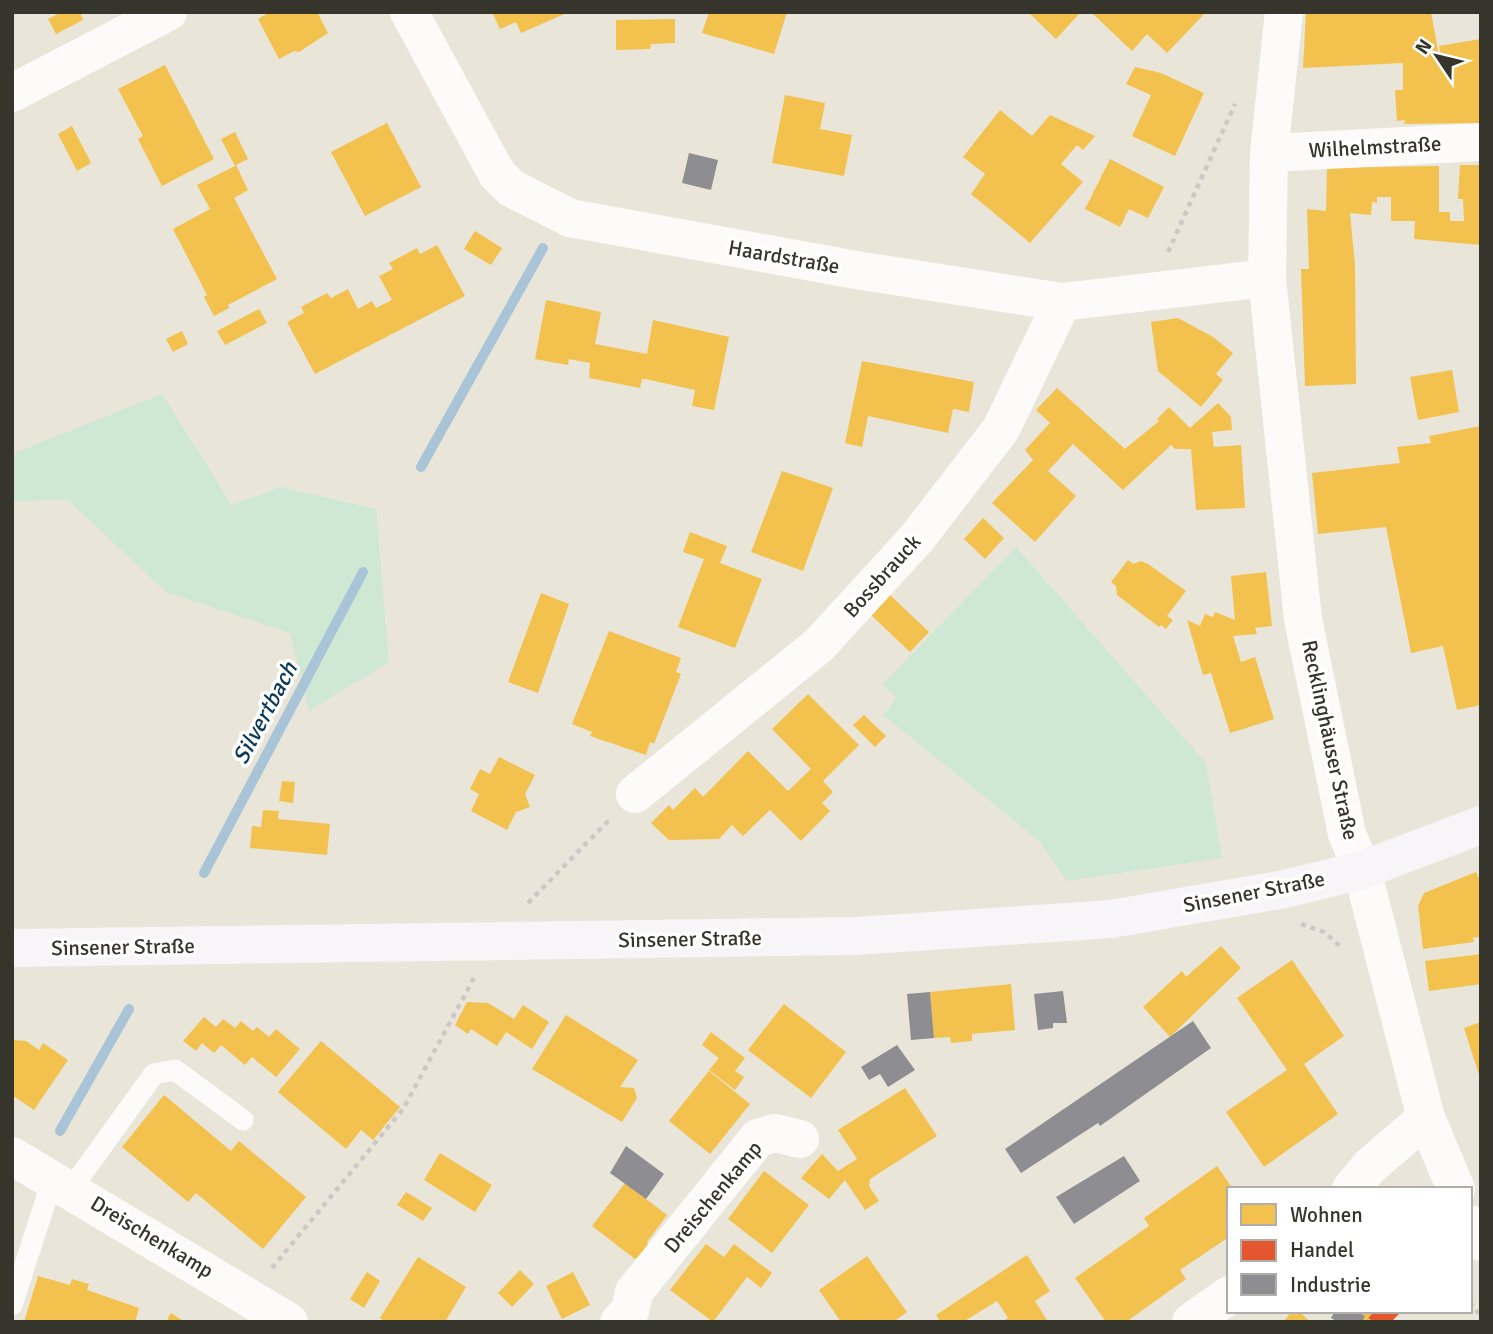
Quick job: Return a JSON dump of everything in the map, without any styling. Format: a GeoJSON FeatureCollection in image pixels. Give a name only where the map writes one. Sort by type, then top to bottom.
{"type":"FeatureCollection","features":[{"type":"Feature","properties":{"kind":"main road","name":"Sinsener Straße"},"geometry":{"type":"LineString","coordinates":[[12,948],[495,942],[910,932],[1111,919],[1285,889],[1362,870],[1481,825]]}},
{"type":"Feature","properties":{"kind":"street"},"geometry":{"type":"LineString","coordinates":[[12,93],[168,12]]}},
{"type":"Feature","properties":{"kind":"street","name":"Haardstraße"},"geometry":{"type":"LineString","coordinates":[[409,12],[497,174],[511,188],[570,218],[856,270],[1062,302],[1268,278]]}},
{"type":"Feature","properties":{"kind":"street","name":"Recklinghäuser Straße"},"geometry":{"type":"LineString","coordinates":[[1284,12],[1269,153],[1268,278],[1303,619],[1348,834],[1362,870],[1426,1118],[1454,1187]]}},
{"type":"Feature","properties":{"kind":"street","name":"Wilhelmstraße"},"geometry":{"type":"LineString","coordinates":[[1269,153],[1481,142]]}},
{"type":"Feature","properties":{"kind":"street","name":"Bossbrauck"},"geometry":{"type":"LineString","coordinates":[[635,794],[819,645],[917,538],[1001,429],[1062,302]]}},
{"type":"Feature","properties":{"kind":"street"},"geometry":{"type":"LineString","coordinates":[[1353,1187],[1370,1166],[1426,1118]]}},
{"type":"Feature","properties":{"kind":"street","name":"Dreischenkamp"},"geometry":{"type":"LineString","coordinates":[[619,1322],[630,1311],[634,1292],[758,1138],[775,1132],[800,1139]]}},
{"type":"Feature","properties":{"kind":"street","name":"Dreischenkamp"},"geometry":{"type":"LineString","coordinates":[[12,1156],[289,1322]]}},
{"type":"Feature","properties":{"kind":"street"},"geometry":{"type":"LineString","coordinates":[[1191,1322],[1227,1296]]}},
{"type":"Feature","properties":{"kind":"lane"},"geometry":{"type":"LineString","coordinates":[[12,1305],[62,1184],[154,1074],[175,1070],[243,1120]]}},
{"type":"Feature","properties":{"kind":"path"},"geometry":{"type":"LineString","coordinates":[[1150,291],[1237,101]]}},
{"type":"Feature","properties":{"kind":"path"},"geometry":{"type":"LineString","coordinates":[[539,905],[525,905],[635,794]]}},
{"type":"Feature","properties":{"kind":"path"},"geometry":{"type":"LineString","coordinates":[[1285,889],[1290,920],[1324,932],[1340,943],[1343,955]]}},
{"type":"Feature","properties":{"kind":"path"},"geometry":{"type":"LineString","coordinates":[[249,1296],[403,1110],[495,942]]}},
{"type":"Feature","properties":{"kind":"green space"},"geometry":{"type":"Polygon","coordinates":[[[162,394],[232,505],[280,487],[376,509],[389,662],[309,711],[290,633],[166,592],[68,500],[12,501],[12,454],[162,394]]]}},
{"type":"Feature","properties":{"kind":"green space"},"geometry":{"type":"Polygon","coordinates":[[[1016,547],[1206,763],[1222,858],[1067,881],[1038,840],[883,715],[897,698],[882,685],[1016,547]]]}},
{"type":"Feature","properties":{"kind":"building: Wohnen"},"geometry":{"type":"Polygon","coordinates":[[[61,12],[80,12],[83,20],[56,34],[48,19],[61,12]]]}},
{"type":"Feature","properties":{"kind":"building: Wohnen"},"geometry":{"type":"Polygon","coordinates":[[[270,12],[317,12],[328,33],[299,52],[294,51],[279,59],[258,19],[270,12]]]}},
{"type":"Feature","properties":{"kind":"building: Wohnen"},"geometry":{"type":"Polygon","coordinates":[[[492,12],[569,12],[521,33],[516,22],[500,29],[492,12]]]}},
{"type":"Feature","properties":{"kind":"building: Wohnen"},"geometry":{"type":"Polygon","coordinates":[[[709,12],[787,12],[774,54],[702,33],[709,12]]]}},
{"type":"Feature","properties":{"kind":"building: Wohnen"},"geometry":{"type":"Polygon","coordinates":[[[1028,12],[1081,12],[1056,39],[1028,12]]]}},
{"type":"Feature","properties":{"kind":"building: Wohnen"},"geometry":{"type":"Polygon","coordinates":[[[1091,12],[1206,12],[1167,53],[1147,34],[1132,51],[1091,12]]]}},
{"type":"Feature","properties":{"kind":"building: Wohnen"},"geometry":{"type":"Polygon","coordinates":[[[1306,12],[1431,12],[1442,72],[1450,71],[1447,55],[1441,56],[1439,46],[1481,39],[1481,123],[1404,124],[1405,120],[1397,121],[1395,90],[1403,90],[1403,63],[1303,68],[1306,12]]]}},
{"type":"Feature","properties":{"kind":"building: Wohnen"},"geometry":{"type":"Polygon","coordinates":[[[675,19],[675,43],[651,44],[650,49],[616,50],[616,20],[675,19]]]}},
{"type":"Feature","properties":{"kind":"building: Wohnen"},"geometry":{"type":"Polygon","coordinates":[[[165,65],[214,159],[162,186],[138,139],[143,136],[118,89],[165,65]]]}},
{"type":"Feature","properties":{"kind":"building: Wohnen"},"geometry":{"type":"Polygon","coordinates":[[[1135,67],[1161,73],[1204,93],[1175,156],[1132,136],[1151,95],[1126,84],[1135,67]]]}},
{"type":"Feature","properties":{"kind":"building: Wohnen"},"geometry":{"type":"Polygon","coordinates":[[[785,95],[825,103],[820,129],[852,135],[844,176],[772,163],[785,95]]]}},
{"type":"Feature","properties":{"kind":"building: Wohnen"},"geometry":{"type":"Polygon","coordinates":[[[1000,110],[1032,136],[1050,115],[1095,136],[1083,150],[1077,145],[1061,164],[1083,182],[1030,243],[971,194],[985,174],[963,157],[1000,110]]]}},
{"type":"Feature","properties":{"kind":"building: Wohnen"},"geometry":{"type":"Polygon","coordinates":[[[387,123],[421,187],[365,216],[331,152],[387,123]]]}},
{"type":"Feature","properties":{"kind":"building: Wohnen"},"geometry":{"type":"Polygon","coordinates":[[[72,126],[91,163],[77,171],[58,134],[72,126]]]}},
{"type":"Feature","properties":{"kind":"building: Wohnen"},"geometry":{"type":"Polygon","coordinates":[[[235,132],[248,159],[236,165],[248,190],[234,198],[277,279],[228,305],[229,308],[214,316],[204,297],[207,295],[173,229],[210,209],[197,185],[235,166],[221,139],[235,132]]]}},
{"type":"Feature","properties":{"kind":"building: Wohnen"},"geometry":{"type":"Polygon","coordinates":[[[1110,159],[1164,187],[1148,218],[1129,209],[1120,227],[1085,209],[1110,159]]]}},
{"type":"Feature","properties":{"kind":"building: Wohnen"},"geometry":{"type":"Polygon","coordinates":[[[1460,165],[1481,165],[1481,245],[1414,239],[1415,221],[1391,221],[1391,197],[1377,197],[1377,203],[1372,202],[1371,215],[1350,213],[1355,265],[1356,384],[1305,386],[1301,269],[1309,269],[1307,209],[1326,211],[1327,168],[1439,166],[1439,212],[1450,212],[1450,221],[1464,221],[1463,199],[1458,199],[1460,165]]]}},
{"type":"Feature","properties":{"kind":"building: Wohnen"},"geometry":{"type":"Polygon","coordinates":[[[475,231],[502,248],[491,265],[464,249],[475,231]]]}},
{"type":"Feature","properties":{"kind":"building: Wohnen"},"geometry":{"type":"Polygon","coordinates":[[[437,245],[465,296],[315,374],[287,322],[304,313],[301,307],[327,293],[331,298],[348,289],[358,309],[372,301],[376,308],[392,300],[379,276],[393,269],[389,263],[417,248],[420,254],[437,245]]]}},
{"type":"Feature","properties":{"kind":"building: Wohnen"},"geometry":{"type":"Polygon","coordinates":[[[546,300],[601,312],[595,344],[647,354],[653,320],[729,337],[714,410],[692,406],[695,390],[645,379],[642,379],[640,388],[589,378],[590,363],[569,359],[568,365],[535,359],[546,300]]]}},
{"type":"Feature","properties":{"kind":"building: Wohnen"},"geometry":{"type":"Polygon","coordinates":[[[259,309],[267,323],[225,345],[217,331],[259,309]]]}},
{"type":"Feature","properties":{"kind":"building: Wohnen"},"geometry":{"type":"Polygon","coordinates":[[[1178,318],[1213,337],[1233,353],[1216,374],[1223,380],[1201,407],[1158,371],[1151,322],[1178,318]]]}},
{"type":"Feature","properties":{"kind":"building: Wohnen"},"geometry":{"type":"Polygon","coordinates":[[[182,331],[188,344],[173,352],[166,339],[182,331]]]}},
{"type":"Feature","properties":{"kind":"building: Wohnen"},"geometry":{"type":"Polygon","coordinates":[[[862,361],[974,382],[969,412],[953,409],[948,433],[868,416],[862,447],[845,443],[862,361]]]}},
{"type":"Feature","properties":{"kind":"building: Wohnen"},"geometry":{"type":"Polygon","coordinates":[[[1452,370],[1459,412],[1418,420],[1410,377],[1452,370]]]}},
{"type":"Feature","properties":{"kind":"building: Wohnen"},"geometry":{"type":"Polygon","coordinates":[[[1057,388],[1125,449],[1159,421],[1157,419],[1169,407],[1190,428],[1218,403],[1231,417],[1232,430],[1212,432],[1214,447],[1241,445],[1245,508],[1196,510],[1191,449],[1175,449],[1171,445],[1123,490],[1073,444],[1048,471],[1076,496],[1035,542],[992,503],[1033,460],[1025,450],[1050,423],[1036,410],[1057,388]]]}},
{"type":"Feature","properties":{"kind":"building: Wohnen"},"geometry":{"type":"Polygon","coordinates":[[[1481,426],[1481,705],[1457,710],[1443,646],[1411,653],[1386,527],[1318,534],[1312,473],[1400,463],[1397,447],[1431,443],[1429,436],[1481,426]]]}},
{"type":"Feature","properties":{"kind":"building: Wohnen"},"geometry":{"type":"Polygon","coordinates":[[[782,471],[833,488],[803,571],[751,552],[782,471]]]}},
{"type":"Feature","properties":{"kind":"building: Wohnen"},"geometry":{"type":"Polygon","coordinates":[[[983,518],[1004,538],[985,559],[964,539],[983,518]]]}},
{"type":"Feature","properties":{"kind":"building: Wohnen"},"geometry":{"type":"Polygon","coordinates":[[[690,532],[727,546],[720,563],[762,579],[735,648],[678,627],[704,559],[683,552],[690,532]]]}},
{"type":"Feature","properties":{"kind":"building: Wohnen"},"geometry":{"type":"Polygon","coordinates":[[[1128,560],[1133,564],[1141,561],[1148,564],[1186,591],[1167,616],[1173,620],[1166,629],[1161,625],[1159,627],[1117,595],[1116,586],[1111,582],[1128,560]]]}},
{"type":"Feature","properties":{"kind":"building: Wohnen"},"geometry":{"type":"Polygon","coordinates":[[[1266,572],[1272,626],[1255,628],[1257,634],[1233,636],[1241,662],[1255,657],[1274,719],[1230,733],[1211,673],[1203,675],[1187,620],[1200,626],[1205,614],[1213,617],[1215,612],[1235,620],[1231,576],[1266,572]]]}},
{"type":"Feature","properties":{"kind":"building: Wohnen"},"geometry":{"type":"Polygon","coordinates":[[[541,593],[569,604],[538,693],[508,682],[541,593]]]}},
{"type":"Feature","properties":{"kind":"building: Wohnen"},"geometry":{"type":"Polygon","coordinates":[[[890,595],[929,632],[910,652],[871,615],[890,595]]]}},
{"type":"Feature","properties":{"kind":"building: Wohnen"},"geometry":{"type":"Polygon","coordinates":[[[609,631],[681,658],[676,672],[681,674],[654,744],[650,742],[646,755],[590,736],[592,732],[572,724],[609,631]]]}},
{"type":"Feature","properties":{"kind":"building: Wohnen"},"geometry":{"type":"Polygon","coordinates":[[[808,694],[859,745],[823,781],[833,792],[822,803],[830,811],[801,841],[770,810],[743,836],[732,825],[719,839],[669,840],[651,823],[669,805],[673,810],[695,788],[703,797],[748,751],[788,791],[811,769],[772,729],[808,694]]]}},
{"type":"Feature","properties":{"kind":"building: Wohnen"},"geometry":{"type":"Polygon","coordinates":[[[864,715],[886,736],[875,747],[853,725],[864,715]]]}},
{"type":"Feature","properties":{"kind":"building: Wohnen"},"geometry":{"type":"Polygon","coordinates":[[[499,757],[535,775],[525,794],[530,807],[516,812],[507,830],[471,811],[479,794],[470,789],[480,769],[490,774],[499,757]]]}},
{"type":"Feature","properties":{"kind":"building: Wohnen"},"geometry":{"type":"Polygon","coordinates":[[[282,781],[295,782],[293,803],[279,801],[282,781]]]}},
{"type":"Feature","properties":{"kind":"building: Wohnen"},"geometry":{"type":"Polygon","coordinates":[[[263,810],[279,811],[278,819],[330,824],[327,855],[250,848],[252,826],[261,827],[263,810]]]}},
{"type":"Feature","properties":{"kind":"building: Wohnen"},"geometry":{"type":"Polygon","coordinates":[[[1476,872],[1481,883],[1481,938],[1473,937],[1474,942],[1423,949],[1418,906],[1424,893],[1476,872]]]}},
{"type":"Feature","properties":{"kind":"building: Wohnen"},"geometry":{"type":"Polygon","coordinates":[[[1221,946],[1241,968],[1170,1037],[1143,1007],[1182,971],[1186,977],[1221,946]]]}},
{"type":"Feature","properties":{"kind":"building: Wohnen"},"geometry":{"type":"Polygon","coordinates":[[[1481,954],[1481,984],[1429,991],[1425,961],[1481,954]]]}},
{"type":"Feature","properties":{"kind":"building: Wohnen"},"geometry":{"type":"Polygon","coordinates":[[[1292,960],[1344,1036],[1304,1064],[1338,1114],[1264,1167],[1226,1112],[1287,1070],[1237,998],[1292,960]]]}},
{"type":"Feature","properties":{"kind":"building: Wohnen"},"geometry":{"type":"Polygon","coordinates":[[[1011,984],[1015,1030],[972,1034],[972,1041],[951,1043],[950,1037],[934,1038],[930,992],[1011,984]]]}},
{"type":"Feature","properties":{"kind":"building: Wohnen"},"geometry":{"type":"Polygon","coordinates":[[[467,1002],[488,1003],[514,1019],[523,1005],[549,1022],[532,1049],[506,1032],[497,1046],[471,1029],[468,1034],[455,1025],[467,1002]]]}},
{"type":"Feature","properties":{"kind":"building: Wohnen"},"geometry":{"type":"Polygon","coordinates":[[[784,1004],[846,1052],[811,1098],[748,1050],[784,1004]]]}},
{"type":"Feature","properties":{"kind":"building: Wohnen"},"geometry":{"type":"Polygon","coordinates":[[[566,1015],[638,1060],[620,1087],[634,1088],[637,1098],[622,1122],[532,1069],[566,1015]]]}},
{"type":"Feature","properties":{"kind":"building: Wohnen"},"geometry":{"type":"Polygon","coordinates":[[[204,1017],[216,1027],[223,1019],[235,1028],[241,1021],[253,1031],[257,1027],[269,1037],[276,1029],[300,1049],[276,1077],[252,1057],[245,1065],[221,1045],[214,1053],[202,1043],[196,1051],[183,1041],[204,1017]]]}},
{"type":"Feature","properties":{"kind":"building: Wohnen"},"geometry":{"type":"Polygon","coordinates":[[[1481,1022],[1481,1078],[1480,1078],[1464,1028],[1481,1022]]]}},
{"type":"Feature","properties":{"kind":"building: Wohnen"},"geometry":{"type":"Polygon","coordinates":[[[711,1032],[745,1058],[735,1071],[744,1077],[735,1090],[709,1070],[719,1058],[702,1045],[711,1032]]]}},
{"type":"Feature","properties":{"kind":"building: Wohnen"},"geometry":{"type":"Polygon","coordinates":[[[12,1040],[26,1041],[39,1050],[43,1043],[68,1060],[34,1110],[12,1095],[12,1040]]]}},
{"type":"Feature","properties":{"kind":"building: Wohnen"},"geometry":{"type":"Polygon","coordinates":[[[321,1041],[400,1107],[373,1140],[361,1130],[346,1149],[278,1092],[321,1041]]]}},
{"type":"Feature","properties":{"kind":"building: Wohnen"},"geometry":{"type":"Polygon","coordinates":[[[709,1071],[750,1104],[710,1154],[669,1121],[709,1071]]]}},
{"type":"Feature","properties":{"kind":"building: Wohnen"},"geometry":{"type":"Polygon","coordinates":[[[905,1088],[937,1136],[870,1179],[869,1186],[879,1201],[865,1210],[845,1180],[829,1199],[801,1178],[822,1154],[838,1171],[857,1159],[838,1130],[905,1088]]]}},
{"type":"Feature","properties":{"kind":"building: Wohnen"},"geometry":{"type":"Polygon","coordinates":[[[164,1095],[231,1151],[239,1141],[306,1197],[263,1249],[196,1193],[188,1202],[122,1147],[164,1095]]]}},
{"type":"Feature","properties":{"kind":"building: Wohnen"},"geometry":{"type":"Polygon","coordinates":[[[440,1153],[492,1185],[475,1212],[424,1180],[440,1153]]]}},
{"type":"Feature","properties":{"kind":"building: Wohnen"},"geometry":{"type":"Polygon","coordinates":[[[1217,1166],[1232,1187],[1227,1187],[1227,1238],[1180,1270],[1186,1279],[1126,1322],[1106,1322],[1075,1278],[1149,1226],[1144,1218],[1217,1166]]]}},
{"type":"Feature","properties":{"kind":"building: Wohnen"},"geometry":{"type":"Polygon","coordinates":[[[764,1171],[809,1205],[772,1253],[728,1219],[764,1171]]]}},
{"type":"Feature","properties":{"kind":"building: Wohnen"},"geometry":{"type":"Polygon","coordinates":[[[625,1183],[667,1215],[647,1242],[649,1249],[635,1259],[592,1226],[625,1183]]]}},
{"type":"Feature","properties":{"kind":"building: Wohnen"},"geometry":{"type":"Polygon","coordinates":[[[406,1192],[432,1208],[423,1221],[397,1205],[406,1192]]]}},
{"type":"Feature","properties":{"kind":"building: Wohnen"},"geometry":{"type":"Polygon","coordinates":[[[706,1244],[724,1257],[734,1244],[772,1273],[761,1288],[747,1277],[713,1322],[670,1290],[706,1244]]]}},
{"type":"Feature","properties":{"kind":"building: Wohnen"},"geometry":{"type":"Polygon","coordinates":[[[1027,1255],[1050,1291],[1035,1301],[1048,1322],[1001,1322],[1008,1318],[997,1301],[963,1322],[941,1322],[936,1315],[1027,1255]]]}},
{"type":"Feature","properties":{"kind":"building: Wohnen"},"geometry":{"type":"Polygon","coordinates":[[[867,1256],[907,1312],[893,1322],[841,1322],[819,1290],[867,1256]]]}},
{"type":"Feature","properties":{"kind":"building: Wohnen"},"geometry":{"type":"Polygon","coordinates":[[[418,1257],[466,1287],[445,1322],[386,1322],[380,1318],[418,1257]]]}},
{"type":"Feature","properties":{"kind":"building: Wohnen"},"geometry":{"type":"Polygon","coordinates":[[[520,1270],[534,1284],[512,1307],[498,1293],[520,1270]]]}},
{"type":"Feature","properties":{"kind":"building: Wohnen"},"geometry":{"type":"Polygon","coordinates":[[[367,1272],[380,1281],[364,1308],[350,1299],[367,1272]]]}},
{"type":"Feature","properties":{"kind":"building: Wohnen"},"geometry":{"type":"Polygon","coordinates":[[[573,1272],[590,1305],[562,1319],[546,1286],[573,1272]]]}},
{"type":"Feature","properties":{"kind":"building: Wohnen"},"geometry":{"type":"Polygon","coordinates":[[[38,1276],[70,1285],[72,1279],[89,1284],[87,1290],[139,1308],[135,1322],[24,1322],[38,1276]]]}},
{"type":"Feature","properties":{"kind":"building: Wohnen"},"geometry":{"type":"Polygon","coordinates":[[[171,1313],[185,1322],[166,1322],[171,1313]]]}},
{"type":"Feature","properties":{"kind":"building: Wohnen"},"geometry":{"type":"Polygon","coordinates":[[[1290,1313],[1300,1313],[1311,1322],[1283,1322],[1290,1313]]]}},
{"type":"Feature","properties":{"kind":"building: Wohnen"},"geometry":{"type":"Polygon","coordinates":[[[1360,1313],[1373,1313],[1368,1318],[1374,1322],[1362,1322],[1365,1316],[1360,1313]]]}},
{"type":"Feature","properties":{"kind":"building: Handel"},"geometry":{"type":"Polygon","coordinates":[[[1373,1313],[1400,1313],[1391,1322],[1374,1322],[1368,1318],[1373,1313]]]}},
{"type":"Feature","properties":{"kind":"building: Industrie"},"geometry":{"type":"Polygon","coordinates":[[[689,153],[718,160],[711,190],[682,183],[689,153]]]}},
{"type":"Feature","properties":{"kind":"building: Industrie"},"geometry":{"type":"Polygon","coordinates":[[[1063,991],[1067,1023],[1053,1023],[1053,1028],[1038,1030],[1034,994],[1063,991]]]}},
{"type":"Feature","properties":{"kind":"building: Industrie"},"geometry":{"type":"Polygon","coordinates":[[[930,992],[934,1038],[911,1040],[907,994],[930,992]]]}},
{"type":"Feature","properties":{"kind":"building: Industrie"},"geometry":{"type":"Polygon","coordinates":[[[1193,1021],[1211,1048],[1100,1126],[1098,1123],[1021,1173],[1005,1149],[1193,1021]]]}},
{"type":"Feature","properties":{"kind":"building: Industrie"},"geometry":{"type":"Polygon","coordinates":[[[897,1045],[915,1070],[888,1087],[880,1074],[869,1080],[861,1067],[897,1045]]]}},
{"type":"Feature","properties":{"kind":"building: Industrie"},"geometry":{"type":"Polygon","coordinates":[[[626,1146],[664,1174],[646,1199],[610,1173],[626,1146]]]}},
{"type":"Feature","properties":{"kind":"building: Industrie"},"geometry":{"type":"Polygon","coordinates":[[[1124,1156],[1140,1181],[1074,1224],[1056,1197],[1124,1156]]]}},
{"type":"Feature","properties":{"kind":"building: Industrie"},"geometry":{"type":"Polygon","coordinates":[[[1334,1313],[1360,1313],[1365,1316],[1362,1322],[1338,1322],[1331,1318],[1334,1313]]]}},
{"type":"Feature","properties":{"kind":"waterway","name":"Silvertbach"},"geometry":{"type":"LineString","coordinates":[[421,467],[543,248]]}},
{"type":"Feature","properties":{"kind":"waterway","name":"Silvertbach"},"geometry":{"type":"LineString","coordinates":[[204,873],[363,572]]}},
{"type":"Feature","properties":{"kind":"waterway","name":"Silvertbach"},"geometry":{"type":"LineString","coordinates":[[60,1131],[129,1009]]}}]}
